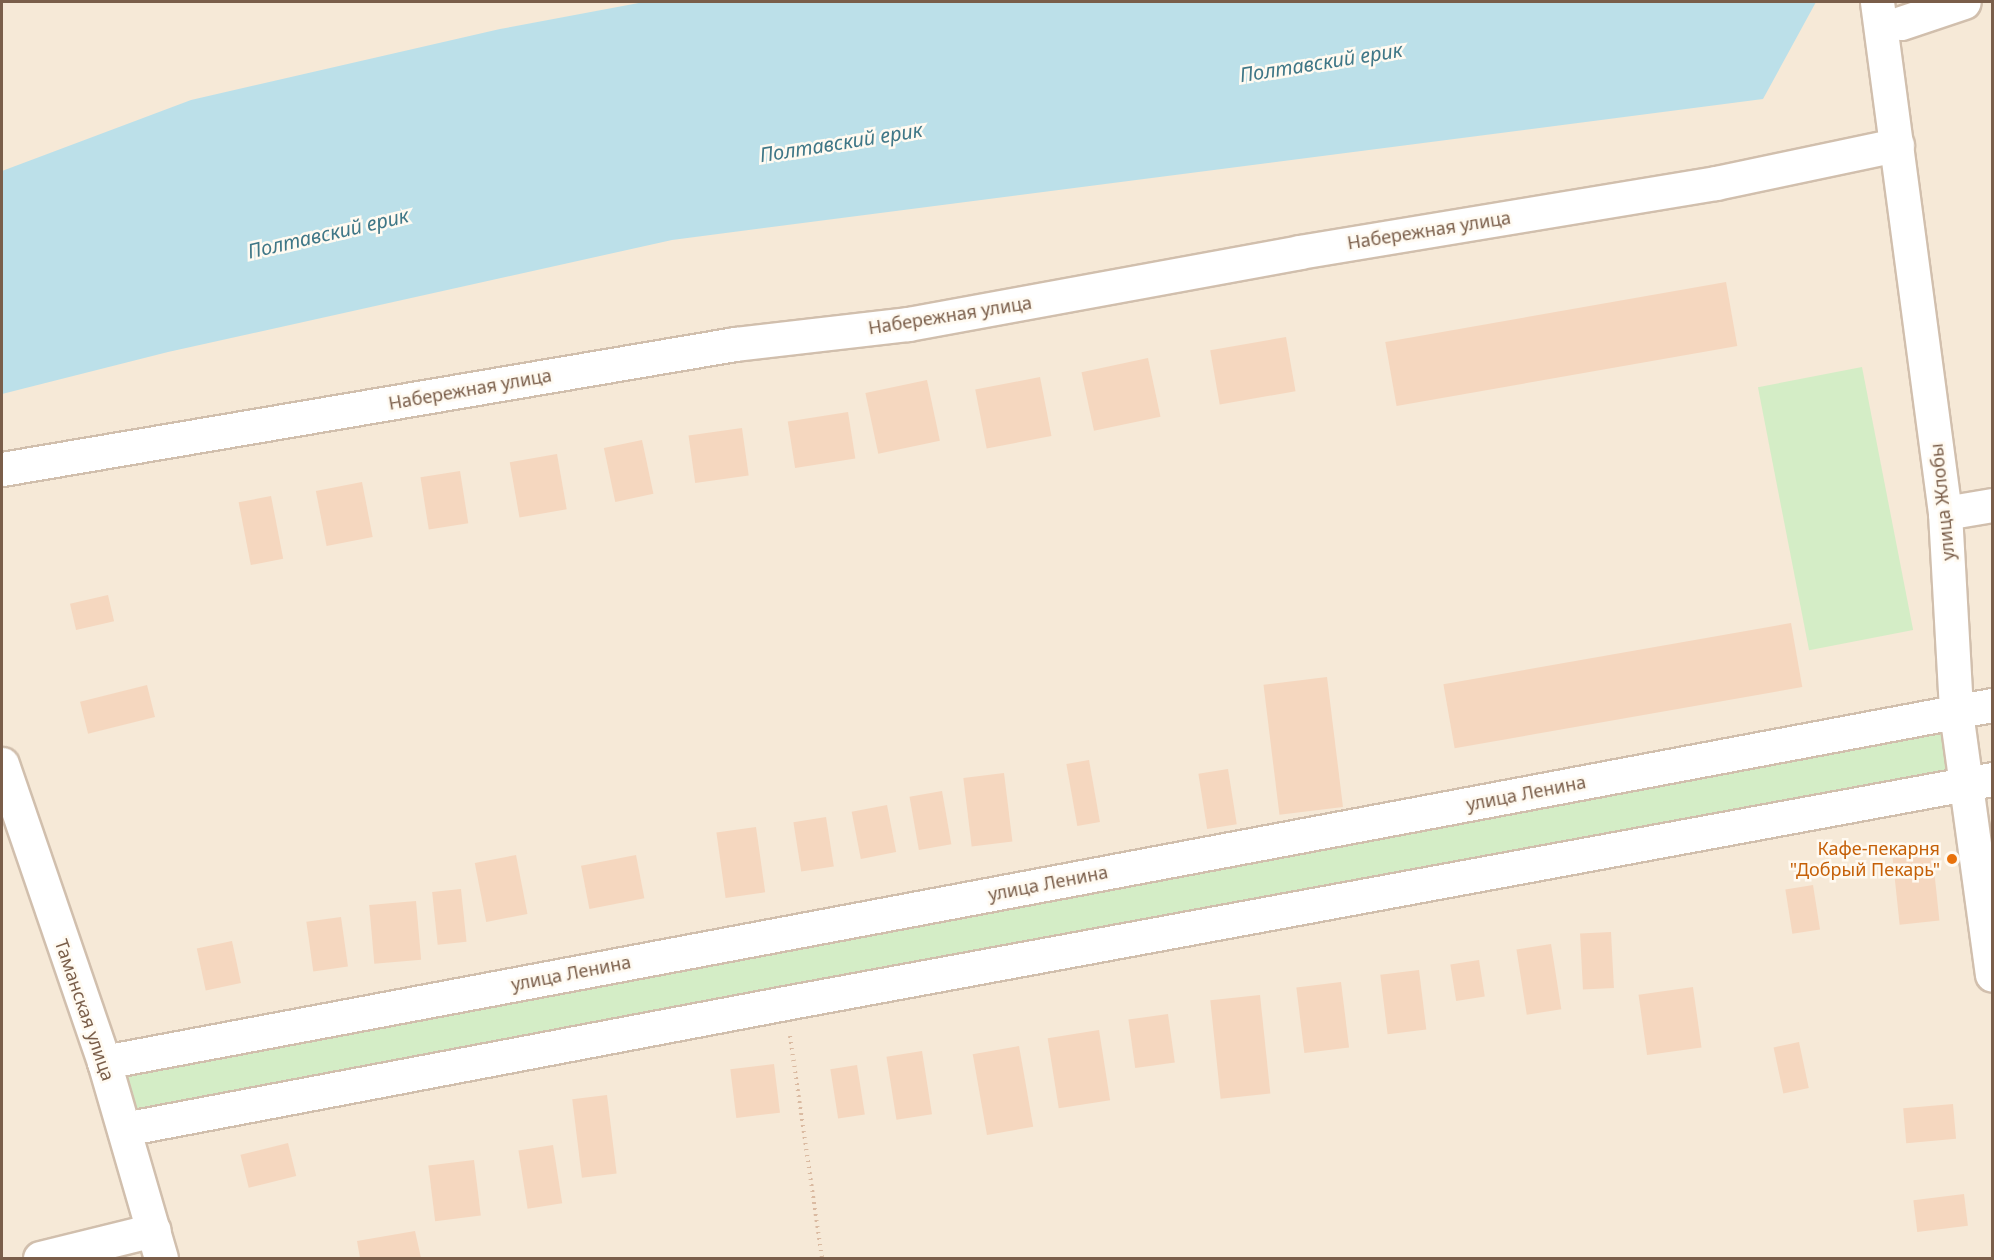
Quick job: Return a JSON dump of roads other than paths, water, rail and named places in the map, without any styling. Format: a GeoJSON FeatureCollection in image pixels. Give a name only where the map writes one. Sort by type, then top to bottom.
{"type":"FeatureCollection","features":[{"type":"Feature","properties":{"kind":"street"},"geometry":{"type":"LineString","coordinates":[[1886,18],[1964,2]]}},
{"type":"Feature","properties":{"kind":"street","name":"улица Жлобы"},"geometry":{"type":"LineString","coordinates":[[1886,18],[1897,145],[1945,513],[1956,712],[1979,782],[1992,975]]}},
{"type":"Feature","properties":{"kind":"street","name":"Набережная улица"},"geometry":{"type":"LineString","coordinates":[[2,469],[735,344],[908,324],[1299,252],[1716,183],[1897,145]]}},
{"type":"Feature","properties":{"kind":"street"},"geometry":{"type":"LineString","coordinates":[[1945,513],[1992,505]]}},
{"type":"Feature","properties":{"kind":"street","name":"улица Ленина"},"geometry":{"type":"LineString","coordinates":[[104,1062],[1992,705]]}},
{"type":"Feature","properties":{"kind":"street","name":"Таманская улица"},"geometry":{"type":"LineString","coordinates":[[2,764],[104,1062],[158,1244]]}},
{"type":"Feature","properties":{"kind":"street"},"geometry":{"type":"LineString","coordinates":[[124,1129],[785,1003],[1979,782]]}},
{"type":"Feature","properties":{"kind":"street"},"geometry":{"type":"LineString","coordinates":[[40,1258],[158,1244]]}},
{"type":"Feature","properties":{"kind":"water","name":"Полтавский ерик"},"geometry":{"type":"Polygon","coordinates":[[[644,2],[1816,2],[1763,99],[672,240],[168,352],[2,394],[2,171],[191,100],[500,29],[644,2]]]}},
{"type":"Feature","properties":{"kind":"place","name":"Кафе-пекарня \"Добрый Пекарь\""},"geometry":{"type":"Point","coordinates":[1952,859]}}]}
